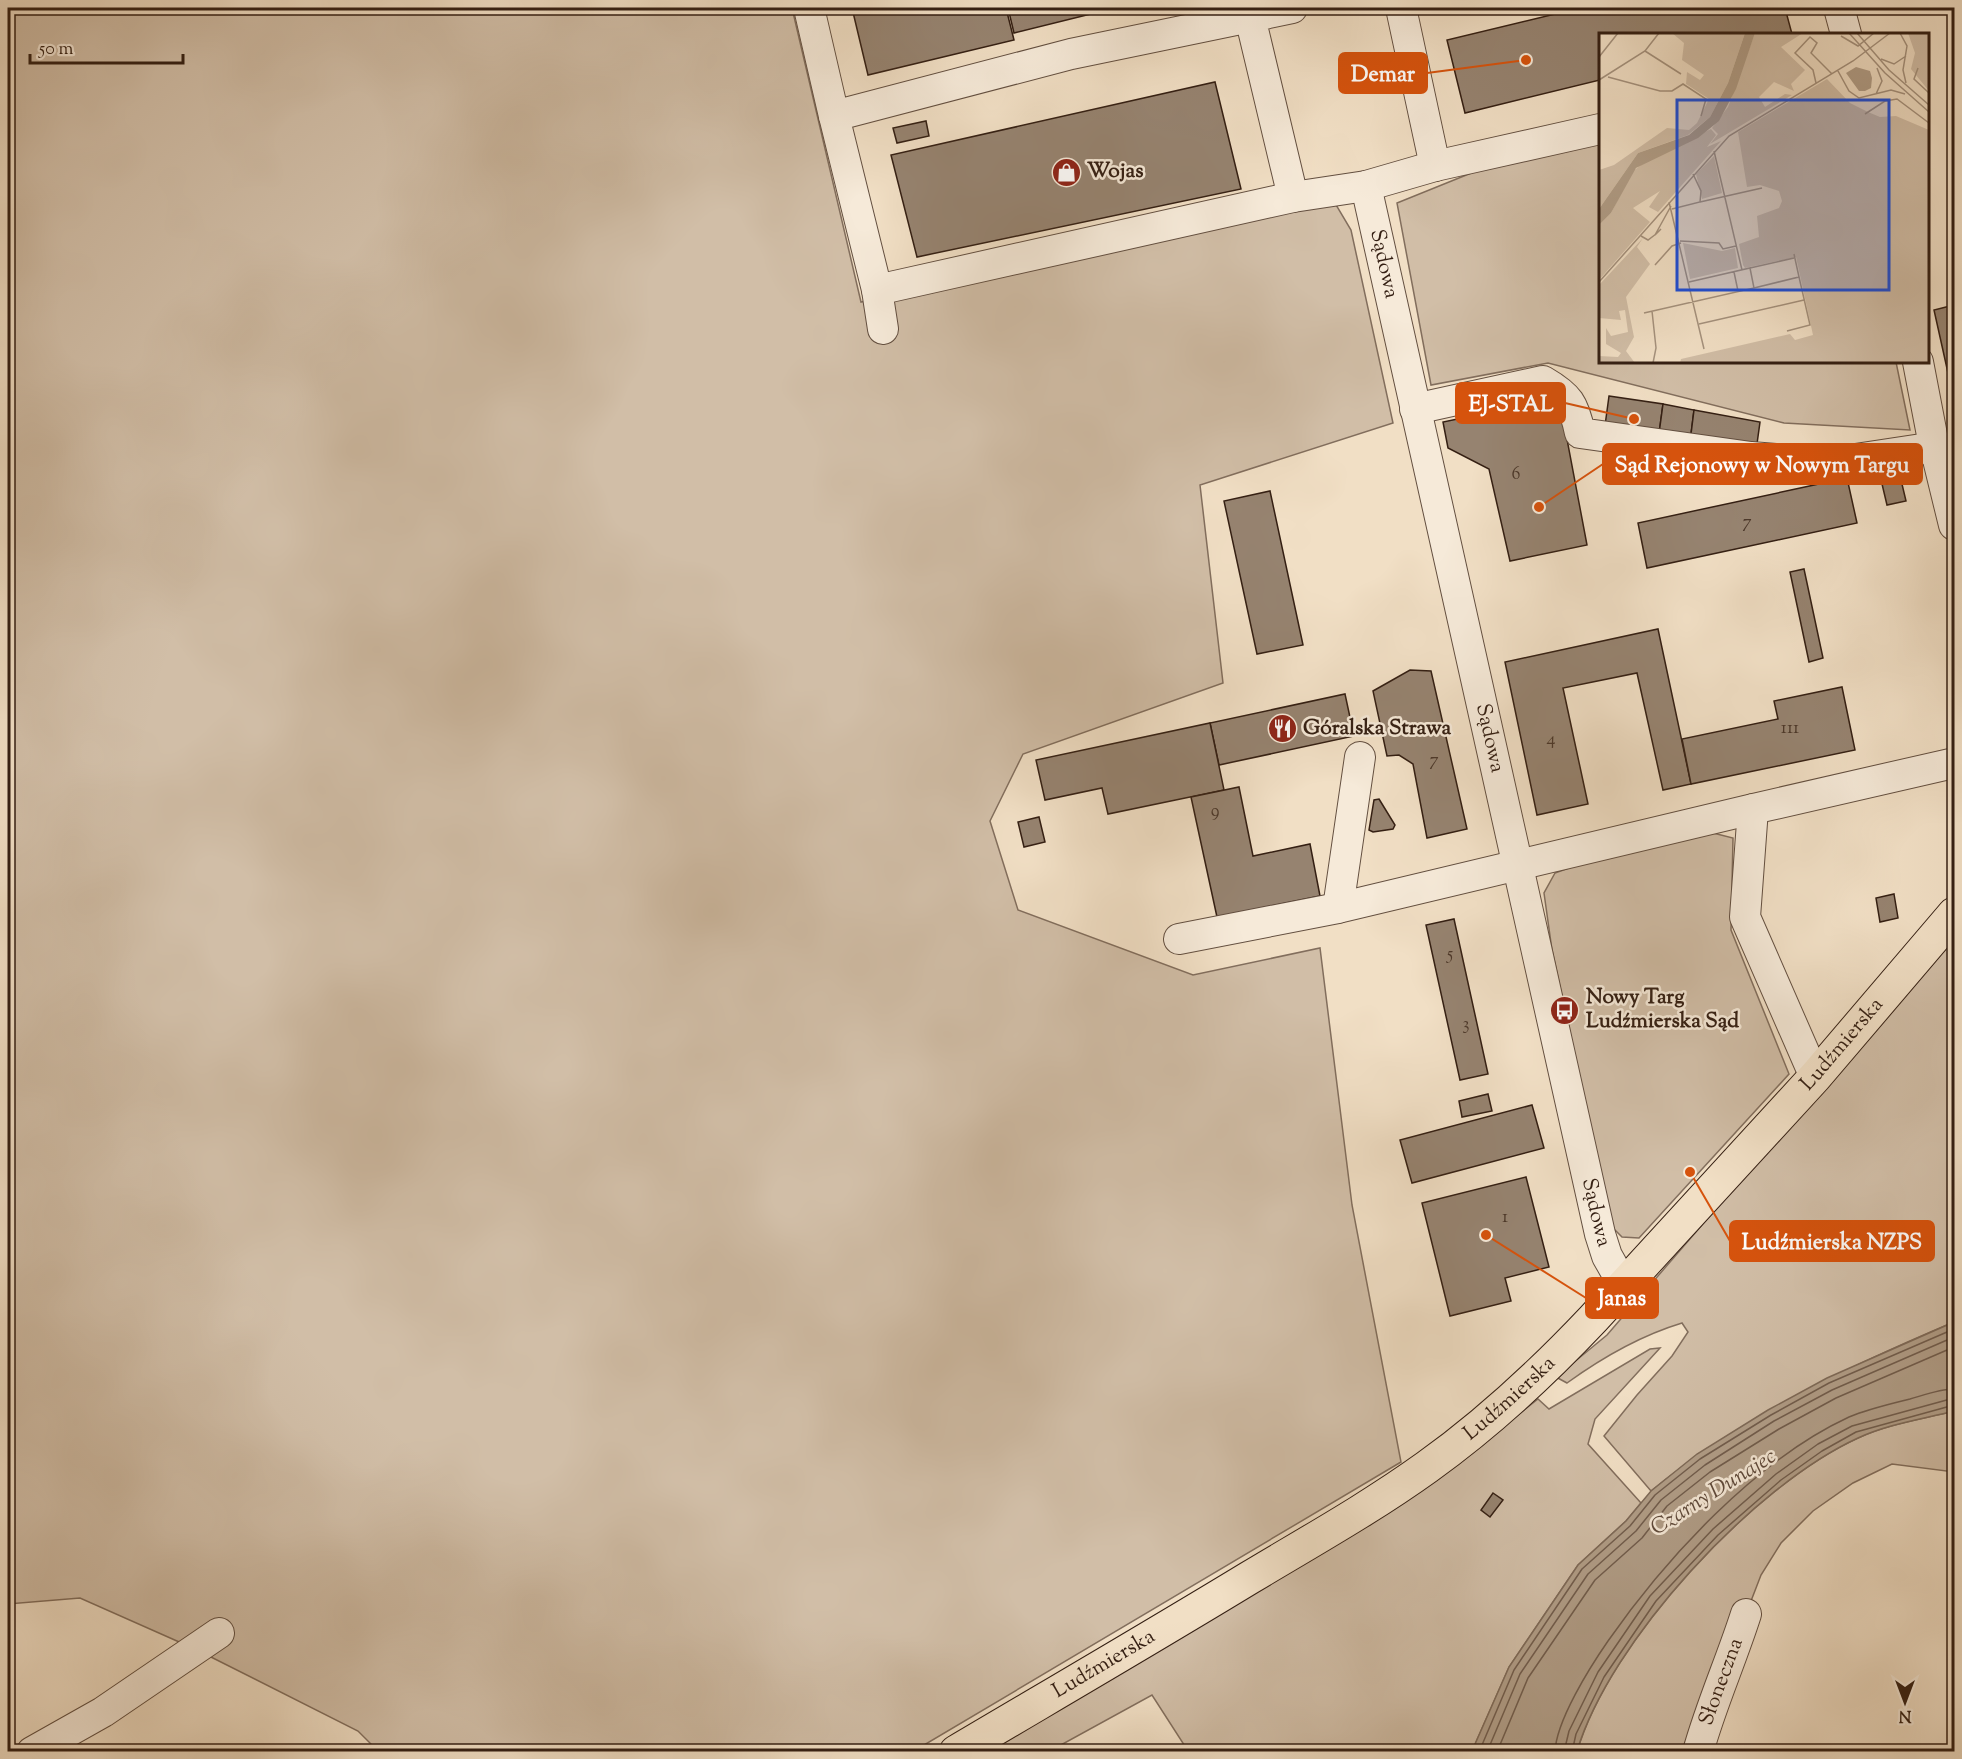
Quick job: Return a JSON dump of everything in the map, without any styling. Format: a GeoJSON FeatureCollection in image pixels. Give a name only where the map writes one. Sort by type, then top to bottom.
{"type":"FeatureCollection","features":[{"type":"Feature","properties":{"kind":"main road","name":"Ludźmierska"},"geometry":{"type":"LineString","coordinates":[[956,1752],[1166,1629],[1375,1502],[1427,1467],[1535,1377],[1624,1286],[1815,1077],[1954,914]]}},
{"type":"Feature","properties":{"kind":"street"},"geometry":{"type":"LineString","coordinates":[[809,8],[877,290],[883,329]]}},
{"type":"Feature","properties":{"kind":"street"},"geometry":{"type":"LineString","coordinates":[[834,116],[1071,54],[1292,8]]}},
{"type":"Feature","properties":{"kind":"street"},"geometry":{"type":"LineString","coordinates":[[1401,8],[1435,166]]}},
{"type":"Feature","properties":{"kind":"street"},"geometry":{"type":"LineString","coordinates":[[1839,8],[1846,33]]}},
{"type":"Feature","properties":{"kind":"street"},"geometry":{"type":"LineString","coordinates":[[1250,17],[1293,197]]}},
{"type":"Feature","properties":{"kind":"street"},"geometry":{"type":"LineString","coordinates":[[877,290],[1293,197],[1366,186],[1435,166],[1599,129]]}},
{"type":"Feature","properties":{"kind":"street","name":"Sądowa"},"geometry":{"type":"LineString","coordinates":[[1366,186],[1600,1234],[1607,1256],[1624,1286]]}},
{"type":"Feature","properties":{"kind":"street"},"geometry":{"type":"LineString","coordinates":[[1918,363],[1940,436],[1954,525]]}},
{"type":"Feature","properties":{"kind":"street"},"geometry":{"type":"LineString","coordinates":[[1415,409],[1543,381],[1557,389],[1574,407],[1580,433],[1751,457],[1828,463],[1940,436]]}},
{"type":"Feature","properties":{"kind":"street"},"geometry":{"type":"LineString","coordinates":[[1338,908],[1360,757]]}},
{"type":"Feature","properties":{"kind":"street"},"geometry":{"type":"LineString","coordinates":[[1179,939],[1338,908],[1517,864],[1954,763]]}},
{"type":"Feature","properties":{"kind":"street"},"geometry":{"type":"LineString","coordinates":[[1753,809],[1745,917],[1815,1077]]}},
{"type":"Feature","properties":{"kind":"street","name":"Słoneczna"},"geometry":{"type":"LineString","coordinates":[[1698,1752],[1710,1709],[1729,1667],[1746,1614]]}},
{"type":"Feature","properties":{"kind":"street"},"geometry":{"type":"LineString","coordinates":[[32,1752],[103,1712],[219,1633]]}},
{"type":"Feature","properties":{"kind":"shaded area"},"geometry":{"type":"Polygon","coordinates":[[[8,8],[792,8],[861,302],[1335,203],[1351,230],[1393,423],[1200,485],[1223,683],[1023,754],[990,821],[1018,910],[1193,975],[1320,948],[1352,1205],[1401,1462],[914,1751],[378,1751],[358,1731],[195,1649],[80,1598],[8,1604],[8,8]]]}},
{"type":"Feature","properties":{"kind":"shaded area"},"geometry":{"type":"Polygon","coordinates":[[[1599,144],[1599,363],[1896,363],[1910,430],[1784,423],[1548,363],[1431,385],[1397,203],[1501,161],[1599,144]]]}},
{"type":"Feature","properties":{"kind":"shaded area"},"geometry":{"type":"Polygon","coordinates":[[[1713,833],[1733,838],[1731,930],[1789,1074],[1639,1238],[1622,1237],[1612,1227],[1552,950],[1544,893],[1555,873],[1602,856],[1713,833]]]}},
{"type":"Feature","properties":{"kind":"shaded area"},"geometry":{"type":"Polygon","coordinates":[[[1954,933],[1954,1322],[1874,1357],[1796,1396],[1722,1439],[1651,1491],[1604,1436],[1672,1356],[1688,1332],[1682,1323],[1622,1348],[1567,1383],[1556,1377],[1607,1335],[1954,933]]]}},
{"type":"Feature","properties":{"kind":"shaded area"},"geometry":{"type":"Polygon","coordinates":[[[1660,1348],[1595,1419],[1588,1444],[1641,1503],[1626,1521],[1578,1565],[1509,1667],[1472,1751],[1188,1751],[1152,1695],[1050,1751],[989,1752],[1461,1460],[1538,1399],[1549,1409],[1650,1349],[1660,1348]]]}},
{"type":"Feature","properties":{"kind":"shaded area"},"geometry":{"type":"Polygon","coordinates":[[[1954,1411],[1954,1472],[1892,1464],[1853,1483],[1813,1511],[1781,1543],[1761,1575],[1746,1614],[1681,1751],[1577,1752],[1594,1709],[1620,1663],[1690,1571],[1732,1529],[1775,1491],[1817,1460],[1858,1438],[1893,1425],[1954,1411]]]}},
{"type":"Feature","properties":{"kind":"water","name":"Czarny Dunajec"},"geometry":{"type":"Polygon","coordinates":[[[1954,1322],[1954,1411],[1893,1425],[1858,1438],[1817,1461],[1774,1492],[1732,1529],[1690,1571],[1653,1616],[1620,1662],[1594,1708],[1577,1751],[1472,1751],[1509,1667],[1578,1565],[1626,1521],[1651,1491],[1697,1454],[1768,1410],[1827,1378],[1954,1322]]]}},
{"type":"Feature","properties":{"kind":"building"},"geometry":{"type":"Polygon","coordinates":[[[852,8],[1006,8],[1014,40],[868,75],[852,8]]]}},
{"type":"Feature","properties":{"kind":"building"},"geometry":{"type":"Polygon","coordinates":[[[1008,8],[1115,8],[1014,33],[1008,8]]]}},
{"type":"Feature","properties":{"kind":"building"},"geometry":{"type":"Polygon","coordinates":[[[1580,8],[1785,8],[1792,33],[1599,33],[1599,80],[1465,113],[1447,40],[1580,8]]]}},
{"type":"Feature","properties":{"kind":"building","name":"Wojas"},"geometry":{"type":"Polygon","coordinates":[[[1215,82],[1241,189],[917,257],[891,155],[1215,82]]]}},
{"type":"Feature","properties":{"kind":"building"},"geometry":{"type":"Polygon","coordinates":[[[926,121],[929,136],[897,143],[893,128],[926,121]]]}},
{"type":"Feature","properties":{"kind":"building"},"geometry":{"type":"Polygon","coordinates":[[[1954,305],[1954,381],[1950,382],[1934,310],[1954,305]]]}},
{"type":"Feature","properties":{"kind":"building"},"geometry":{"type":"Polygon","coordinates":[[[1609,396],[1663,404],[1658,441],[1604,433],[1609,396]]]}},
{"type":"Feature","properties":{"kind":"building"},"geometry":{"type":"Polygon","coordinates":[[[1548,400],[1563,418],[1587,545],[1510,561],[1489,469],[1448,448],[1443,422],[1548,400]]]}},
{"type":"Feature","properties":{"kind":"building"},"geometry":{"type":"Polygon","coordinates":[[[1663,404],[1694,410],[1690,442],[1658,441],[1663,404]]]}},
{"type":"Feature","properties":{"kind":"building"},"geometry":{"type":"Polygon","coordinates":[[[1694,410],[1760,422],[1756,451],[1690,442],[1694,410]]]}},
{"type":"Feature","properties":{"kind":"building"},"geometry":{"type":"Polygon","coordinates":[[[1897,463],[1906,501],[1887,505],[1878,467],[1897,463]]]}},
{"type":"Feature","properties":{"kind":"building"},"geometry":{"type":"Polygon","coordinates":[[[1847,478],[1857,523],[1647,568],[1638,523],[1847,478]]]}},
{"type":"Feature","properties":{"kind":"building"},"geometry":{"type":"Polygon","coordinates":[[[1270,491],[1303,645],[1257,654],[1224,501],[1270,491]]]}},
{"type":"Feature","properties":{"kind":"building"},"geometry":{"type":"Polygon","coordinates":[[[1804,569],[1823,658],[1809,662],[1790,572],[1804,569]]]}},
{"type":"Feature","properties":{"kind":"building"},"geometry":{"type":"Polygon","coordinates":[[[1658,629],[1691,784],[1663,790],[1637,673],[1563,688],[1588,804],[1537,815],[1505,662],[1658,629]]]}},
{"type":"Feature","properties":{"kind":"building"},"geometry":{"type":"Polygon","coordinates":[[[1410,670],[1431,671],[1467,829],[1427,838],[1413,764],[1399,755],[1387,756],[1373,691],[1410,670]]]}},
{"type":"Feature","properties":{"kind":"building"},"geometry":{"type":"Polygon","coordinates":[[[1842,687],[1855,750],[1691,784],[1682,739],[1778,719],[1774,701],[1842,687]]]}},
{"type":"Feature","properties":{"kind":"building","name":"Góralska Strawa"},"geometry":{"type":"Polygon","coordinates":[[[1345,694],[1354,736],[1219,765],[1210,723],[1345,694]]]}},
{"type":"Feature","properties":{"kind":"building"},"geometry":{"type":"Polygon","coordinates":[[[1210,723],[1224,790],[1108,814],[1102,788],[1045,800],[1036,760],[1210,723]]]}},
{"type":"Feature","properties":{"kind":"building"},"geometry":{"type":"Polygon","coordinates":[[[1239,787],[1253,856],[1310,844],[1320,896],[1217,917],[1191,797],[1239,787]]]}},
{"type":"Feature","properties":{"kind":"building"},"geometry":{"type":"Polygon","coordinates":[[[1379,799],[1395,825],[1393,829],[1373,832],[1369,830],[1374,800],[1379,799]]]}},
{"type":"Feature","properties":{"kind":"building"},"geometry":{"type":"Polygon","coordinates":[[[1039,817],[1045,842],[1024,847],[1018,822],[1039,817]]]}},
{"type":"Feature","properties":{"kind":"building"},"geometry":{"type":"Polygon","coordinates":[[[1894,894],[1898,918],[1880,922],[1876,898],[1894,894]]]}},
{"type":"Feature","properties":{"kind":"building"},"geometry":{"type":"Polygon","coordinates":[[[1454,919],[1488,1074],[1460,1080],[1426,925],[1454,919]]]}},
{"type":"Feature","properties":{"kind":"building"},"geometry":{"type":"Polygon","coordinates":[[[1488,1094],[1492,1111],[1462,1117],[1459,1101],[1488,1094]]]}},
{"type":"Feature","properties":{"kind":"building"},"geometry":{"type":"Polygon","coordinates":[[[1532,1105],[1544,1148],[1412,1183],[1400,1140],[1532,1105]]]}},
{"type":"Feature","properties":{"kind":"building"},"geometry":{"type":"Polygon","coordinates":[[[1526,1177],[1549,1267],[1505,1278],[1511,1301],[1450,1316],[1422,1203],[1526,1177]]]}},
{"type":"Feature","properties":{"kind":"building"},"geometry":{"type":"Polygon","coordinates":[[[1493,1493],[1503,1500],[1490,1517],[1481,1510],[1493,1493]]]}},
{"type":"Feature","properties":{"kind":"place","name":"Demar"},"geometry":{"type":"Point","coordinates":[1526,60]}},
{"type":"Feature","properties":{"kind":"place","name":"Wojas"},"geometry":{"type":"Point","coordinates":[1066,172]}},
{"type":"Feature","properties":{"kind":"place","name":"EJ-STAL"},"geometry":{"type":"Point","coordinates":[1634,419]}},
{"type":"Feature","properties":{"kind":"place","name":"Sąd Rejonowy w Nowym Targu"},"geometry":{"type":"Point","coordinates":[1539,507]}},
{"type":"Feature","properties":{"kind":"place","name":"Góralska Strawa"},"geometry":{"type":"Point","coordinates":[1282,729]}},
{"type":"Feature","properties":{"kind":"place","name":"Nowy Targ Ludźmierska Sąd"},"geometry":{"type":"Point","coordinates":[1565,1010]}},
{"type":"Feature","properties":{"kind":"place","name":"Ludźmierska NZPS"},"geometry":{"type":"Point","coordinates":[1690,1172]}},
{"type":"Feature","properties":{"kind":"place","name":"Janas"},"geometry":{"type":"Point","coordinates":[1486,1235]}}]}
